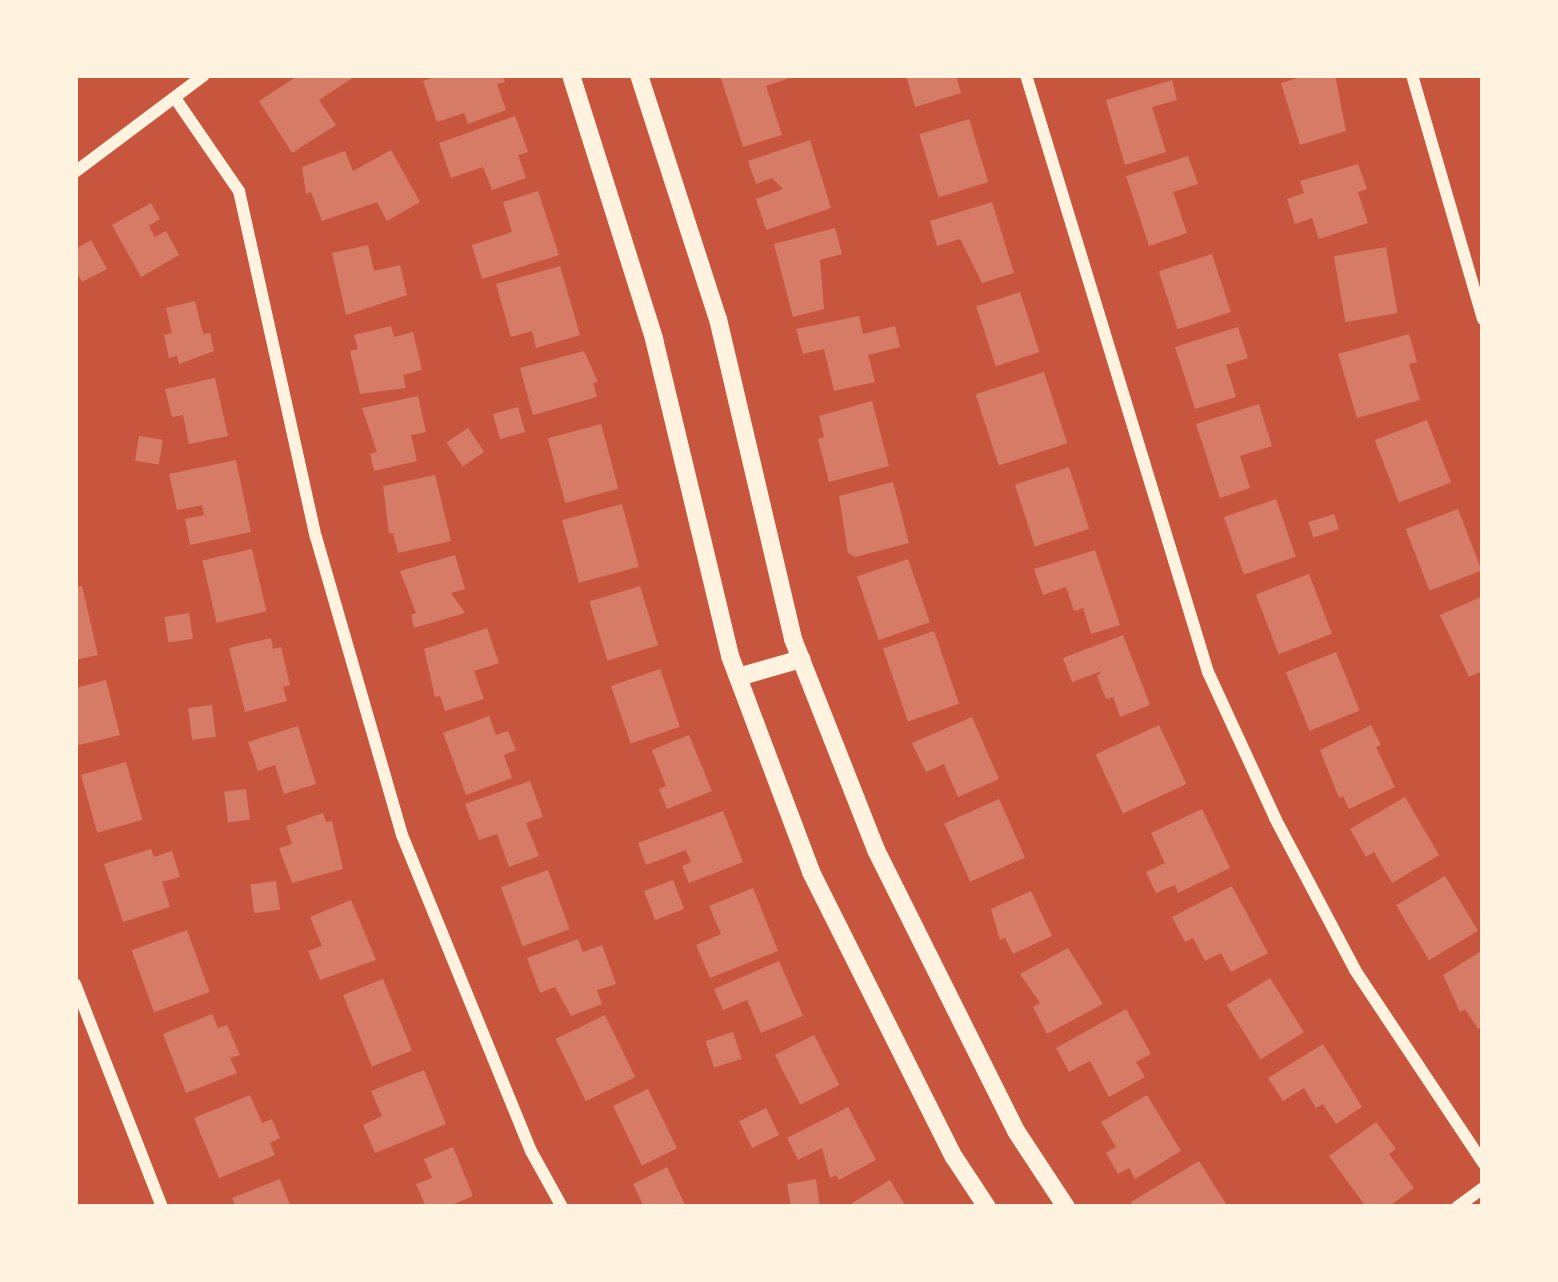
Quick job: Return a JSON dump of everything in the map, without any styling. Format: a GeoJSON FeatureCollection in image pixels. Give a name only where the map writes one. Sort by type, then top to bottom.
{"type":"FeatureCollection","features":[{"type":"Feature","properties":{"kind":"main road"},"geometry":{"type":"LineString","coordinates":[[571,75],[654,339],[738,677],[811,872],[954,1157],[987,1207]]}},
{"type":"Feature","properties":{"kind":"main road"},"geometry":{"type":"LineString","coordinates":[[639,75],[718,319],[801,659],[876,850],[1016,1131],[1066,1207]]}},
{"type":"Feature","properties":{"kind":"main road"},"geometry":{"type":"LineString","coordinates":[[738,677],[801,659]]}},
{"type":"Feature","properties":{"kind":"street"},"geometry":{"type":"LineString","coordinates":[[75,172],[204,75]]}},
{"type":"Feature","properties":{"kind":"street"},"geometry":{"type":"LineString","coordinates":[[1026,75],[1208,672],[1275,818],[1355,970],[1483,1163]]}},
{"type":"Feature","properties":{"kind":"street"},"geometry":{"type":"LineString","coordinates":[[1412,75],[1483,319]]}},
{"type":"Feature","properties":{"kind":"street"},"geometry":{"type":"LineString","coordinates":[[175,98],[239,191],[316,537],[402,835],[531,1151],[562,1207]]}},
{"type":"Feature","properties":{"kind":"street"},"geometry":{"type":"LineString","coordinates":[[75,984],[162,1207]]}},
{"type":"Feature","properties":{"kind":"street"},"geometry":{"type":"LineString","coordinates":[[1457,1207],[1483,1188]]}},
{"type":"Feature","properties":{"kind":"building"},"geometry":{"type":"Polygon","coordinates":[[[299,75],[357,75],[319,100],[336,125],[292,153],[259,101],[299,75]]]}},
{"type":"Feature","properties":{"kind":"building"},"geometry":{"type":"Polygon","coordinates":[[[440,75],[502,75],[505,82],[497,84],[506,110],[468,124],[464,113],[437,122],[423,81],[440,75]]]}},
{"type":"Feature","properties":{"kind":"building"},"geometry":{"type":"Polygon","coordinates":[[[720,75],[799,75],[766,86],[782,135],[743,147],[720,75]]]}},
{"type":"Feature","properties":{"kind":"building"},"geometry":{"type":"Polygon","coordinates":[[[906,75],[956,75],[961,93],[915,107],[906,75]]]}},
{"type":"Feature","properties":{"kind":"building"},"geometry":{"type":"Polygon","coordinates":[[[1307,75],[1335,75],[1346,131],[1300,145],[1281,83],[1307,75]]]}},
{"type":"Feature","properties":{"kind":"building"},"geometry":{"type":"Polygon","coordinates":[[[1172,80],[1177,100],[1152,107],[1166,152],[1125,165],[1106,100],[1172,80]]]}},
{"type":"Feature","properties":{"kind":"building"},"geometry":{"type":"Polygon","coordinates":[[[515,116],[528,152],[518,155],[526,178],[492,190],[483,167],[451,178],[439,143],[515,116]]]}},
{"type":"Feature","properties":{"kind":"building"},"geometry":{"type":"Polygon","coordinates":[[[969,119],[988,182],[939,197],[919,134],[969,119]]]}},
{"type":"Feature","properties":{"kind":"building"},"geometry":{"type":"Polygon","coordinates":[[[810,140],[831,208],[766,230],[756,199],[783,189],[772,178],[756,184],[748,161],[810,140]]]}},
{"type":"Feature","properties":{"kind":"building"},"geometry":{"type":"Polygon","coordinates":[[[391,150],[420,202],[387,221],[377,202],[322,221],[311,192],[306,194],[302,167],[345,151],[353,171],[391,150]]]}},
{"type":"Feature","properties":{"kind":"building"},"geometry":{"type":"Polygon","coordinates":[[[1188,156],[1198,184],[1173,192],[1187,233],[1149,246],[1126,176],[1188,156]]]}},
{"type":"Feature","properties":{"kind":"building"},"geometry":{"type":"Polygon","coordinates":[[[1358,164],[1367,189],[1358,192],[1368,223],[1319,239],[1312,218],[1295,224],[1287,199],[1304,193],[1300,181],[1358,164]]]}},
{"type":"Feature","properties":{"kind":"building"},"geometry":{"type":"Polygon","coordinates":[[[538,191],[559,255],[482,279],[472,245],[512,232],[503,202],[538,191]]]}},
{"type":"Feature","properties":{"kind":"building"},"geometry":{"type":"Polygon","coordinates":[[[992,202],[1014,273],[982,283],[960,239],[937,246],[930,221],[992,202]]]}},
{"type":"Feature","properties":{"kind":"building"},"geometry":{"type":"Polygon","coordinates":[[[151,203],[160,219],[149,226],[155,237],[166,231],[179,255],[141,277],[112,225],[151,203]]]}},
{"type":"Feature","properties":{"kind":"building"},"geometry":{"type":"Polygon","coordinates":[[[835,228],[842,254],[820,260],[824,309],[793,317],[774,244],[835,228]]]}},
{"type":"Feature","properties":{"kind":"building"},"geometry":{"type":"Polygon","coordinates":[[[91,240],[107,269],[82,282],[75,269],[75,249],[91,240]]]}},
{"type":"Feature","properties":{"kind":"building"},"geometry":{"type":"Polygon","coordinates":[[[368,245],[374,271],[400,265],[407,295],[346,315],[332,253],[368,245]]]}},
{"type":"Feature","properties":{"kind":"building"},"geometry":{"type":"Polygon","coordinates":[[[1386,247],[1398,313],[1345,322],[1334,256],[1386,247]]]}},
{"type":"Feature","properties":{"kind":"building"},"geometry":{"type":"Polygon","coordinates":[[[1212,254],[1231,312],[1178,329],[1159,271],[1212,254]]]}},
{"type":"Feature","properties":{"kind":"building"},"geometry":{"type":"Polygon","coordinates":[[[560,266],[580,335],[536,348],[532,331],[511,337],[496,284],[560,266]]]}},
{"type":"Feature","properties":{"kind":"building"},"geometry":{"type":"Polygon","coordinates":[[[1020,292],[1039,352],[996,366],[976,306],[1020,292]]]}},
{"type":"Feature","properties":{"kind":"building"},"geometry":{"type":"Polygon","coordinates":[[[195,301],[203,334],[210,333],[214,351],[179,364],[177,356],[169,358],[164,335],[172,333],[166,308],[195,301]]]}},
{"type":"Feature","properties":{"kind":"building"},"geometry":{"type":"Polygon","coordinates":[[[859,316],[863,334],[895,326],[900,347],[868,355],[875,382],[834,391],[824,349],[803,354],[796,329],[859,316]]]}},
{"type":"Feature","properties":{"kind":"building"},"geometry":{"type":"Polygon","coordinates":[[[391,326],[394,337],[413,332],[422,370],[403,375],[406,388],[360,394],[350,351],[358,349],[354,335],[391,326]]]}},
{"type":"Feature","properties":{"kind":"building"},"geometry":{"type":"Polygon","coordinates":[[[1238,327],[1248,358],[1226,365],[1236,397],[1195,409],[1175,347],[1238,327]]]}},
{"type":"Feature","properties":{"kind":"building"},"geometry":{"type":"Polygon","coordinates":[[[1409,334],[1417,362],[1409,364],[1420,400],[1357,418],[1338,354],[1409,334]]]}},
{"type":"Feature","properties":{"kind":"building"},"geometry":{"type":"Polygon","coordinates":[[[584,351],[598,382],[593,383],[597,397],[533,415],[520,368],[584,351]]]}},
{"type":"Feature","properties":{"kind":"building"},"geometry":{"type":"Polygon","coordinates":[[[1044,372],[1067,443],[999,466],[976,394],[1044,372]]]}},
{"type":"Feature","properties":{"kind":"building"},"geometry":{"type":"Polygon","coordinates":[[[215,378],[228,436],[189,444],[183,415],[172,417],[165,389],[215,378]]]}},
{"type":"Feature","properties":{"kind":"building"},"geometry":{"type":"Polygon","coordinates":[[[418,396],[426,432],[411,435],[417,461],[374,471],[370,454],[377,452],[362,408],[418,396]]]}},
{"type":"Feature","properties":{"kind":"building"},"geometry":{"type":"Polygon","coordinates":[[[872,401],[889,466],[829,482],[818,439],[824,437],[819,416],[872,401]]]}},
{"type":"Feature","properties":{"kind":"building"},"geometry":{"type":"Polygon","coordinates":[[[1259,404],[1272,446],[1240,456],[1250,488],[1220,498],[1196,424],[1259,404]]]}},
{"type":"Feature","properties":{"kind":"building"},"geometry":{"type":"Polygon","coordinates":[[[518,407],[525,432],[500,439],[493,414],[518,407]]]}},
{"type":"Feature","properties":{"kind":"building"},"geometry":{"type":"Polygon","coordinates":[[[1427,420],[1451,483],[1399,503],[1375,440],[1427,420]]]}},
{"type":"Feature","properties":{"kind":"building"},"geometry":{"type":"Polygon","coordinates":[[[601,424],[618,489],[565,503],[548,438],[601,424]]]}},
{"type":"Feature","properties":{"kind":"building"},"geometry":{"type":"Polygon","coordinates":[[[468,428],[484,452],[463,467],[446,443],[468,428]]]}},
{"type":"Feature","properties":{"kind":"building"},"geometry":{"type":"Polygon","coordinates":[[[139,436],[163,440],[159,464],[135,461],[139,436]]]}},
{"type":"Feature","properties":{"kind":"building"},"geometry":{"type":"Polygon","coordinates":[[[236,460],[251,532],[190,545],[185,519],[204,515],[202,505],[177,510],[169,474],[236,460]]]}},
{"type":"Feature","properties":{"kind":"building"},"geometry":{"type":"Polygon","coordinates":[[[1069,467],[1089,529],[1035,546],[1015,485],[1069,467]]]}},
{"type":"Feature","properties":{"kind":"building"},"geometry":{"type":"Polygon","coordinates":[[[435,475],[451,541],[398,553],[393,533],[389,534],[383,486],[435,475]]]}},
{"type":"Feature","properties":{"kind":"building"},"geometry":{"type":"Polygon","coordinates":[[[893,482],[909,543],[855,557],[848,553],[839,496],[893,482]]]}},
{"type":"Feature","properties":{"kind":"building"},"geometry":{"type":"Polygon","coordinates":[[[1276,499],[1296,557],[1244,575],[1224,517],[1276,499]]]}},
{"type":"Feature","properties":{"kind":"building"},"geometry":{"type":"Polygon","coordinates":[[[622,504],[639,567],[579,583],[562,520],[622,504]]]}},
{"type":"Feature","properties":{"kind":"building"},"geometry":{"type":"Polygon","coordinates":[[[1458,509],[1482,571],[1429,591],[1406,529],[1458,509]]]}},
{"type":"Feature","properties":{"kind":"building"},"geometry":{"type":"Polygon","coordinates":[[[1334,514],[1339,529],[1313,538],[1308,522],[1334,514]]]}},
{"type":"Feature","properties":{"kind":"building"},"geometry":{"type":"Polygon","coordinates":[[[252,549],[266,611],[217,623],[202,560],[252,549]]]}},
{"type":"Feature","properties":{"kind":"building"},"geometry":{"type":"Polygon","coordinates":[[[1095,550],[1120,625],[1091,634],[1083,608],[1074,611],[1066,587],[1043,595],[1034,569],[1095,550]]]}},
{"type":"Feature","properties":{"kind":"building"},"geometry":{"type":"Polygon","coordinates":[[[455,555],[465,589],[451,593],[465,613],[414,628],[411,615],[416,613],[400,571],[455,555]]]}},
{"type":"Feature","properties":{"kind":"building"},"geometry":{"type":"Polygon","coordinates":[[[908,559],[930,622],[879,640],[857,577],[908,559]]]}},
{"type":"Feature","properties":{"kind":"building"},"geometry":{"type":"Polygon","coordinates":[[[1309,574],[1332,634],[1279,654],[1256,594],[1309,574]]]}},
{"type":"Feature","properties":{"kind":"building"},"geometry":{"type":"Polygon","coordinates":[[[82,586],[98,655],[75,660],[75,587],[82,586]]]}},
{"type":"Feature","properties":{"kind":"building"},"geometry":{"type":"Polygon","coordinates":[[[640,586],[658,645],[607,661],[589,601],[640,586]]]}},
{"type":"Feature","properties":{"kind":"building"},"geometry":{"type":"Polygon","coordinates":[[[1483,596],[1483,671],[1469,677],[1440,615],[1483,596]]]}},
{"type":"Feature","properties":{"kind":"building"},"geometry":{"type":"Polygon","coordinates":[[[189,613],[193,639],[168,643],[164,617],[189,613]]]}},
{"type":"Feature","properties":{"kind":"building"},"geometry":{"type":"Polygon","coordinates":[[[487,628],[499,663],[474,671],[484,699],[445,711],[440,696],[435,697],[424,649],[487,628]]]}},
{"type":"Feature","properties":{"kind":"building"},"geometry":{"type":"Polygon","coordinates":[[[934,631],[959,704],[908,721],[883,649],[934,631]]]}},
{"type":"Feature","properties":{"kind":"building"},"geometry":{"type":"Polygon","coordinates":[[[1123,635],[1150,705],[1120,717],[1113,697],[1106,699],[1097,676],[1102,671],[1072,682],[1063,658],[1123,635]]]}},
{"type":"Feature","properties":{"kind":"building"},"geometry":{"type":"Polygon","coordinates":[[[271,638],[273,649],[281,647],[290,685],[283,687],[287,701],[245,712],[229,648],[271,638]]]}},
{"type":"Feature","properties":{"kind":"building"},"geometry":{"type":"Polygon","coordinates":[[[1336,652],[1360,710],[1310,731],[1286,672],[1336,652]]]}},
{"type":"Feature","properties":{"kind":"building"},"geometry":{"type":"Polygon","coordinates":[[[660,669],[680,727],[631,744],[611,686],[660,669]]]}},
{"type":"Feature","properties":{"kind":"building"},"geometry":{"type":"Polygon","coordinates":[[[106,680],[120,735],[75,746],[75,688],[106,680]]]}},
{"type":"Feature","properties":{"kind":"building"},"geometry":{"type":"Polygon","coordinates":[[[212,705],[216,737],[192,740],[188,708],[212,705]]]}},
{"type":"Feature","properties":{"kind":"building"},"geometry":{"type":"Polygon","coordinates":[[[489,716],[496,735],[508,731],[516,750],[504,755],[512,778],[466,795],[443,733],[489,716]]]}},
{"type":"Feature","properties":{"kind":"building"},"geometry":{"type":"Polygon","coordinates":[[[972,717],[999,779],[958,797],[944,764],[926,772],[912,743],[972,717]]]}},
{"type":"Feature","properties":{"kind":"building"},"geometry":{"type":"Polygon","coordinates":[[[1159,725],[1186,784],[1123,813],[1096,755],[1159,725]]]}},
{"type":"Feature","properties":{"kind":"building"},"geometry":{"type":"Polygon","coordinates":[[[1371,725],[1395,787],[1349,809],[1343,796],[1339,798],[1320,750],[1371,725]]]}},
{"type":"Feature","properties":{"kind":"building"},"geometry":{"type":"Polygon","coordinates":[[[298,726],[316,784],[284,794],[275,765],[258,771],[248,742],[298,726]]]}},
{"type":"Feature","properties":{"kind":"building"},"geometry":{"type":"Polygon","coordinates":[[[689,735],[712,791],[667,809],[659,789],[666,786],[652,750],[689,735]]]}},
{"type":"Feature","properties":{"kind":"building"},"geometry":{"type":"Polygon","coordinates":[[[126,762],[143,820],[97,833],[81,775],[126,762]]]}},
{"type":"Feature","properties":{"kind":"building"},"geometry":{"type":"Polygon","coordinates":[[[530,781],[543,817],[526,823],[539,856],[509,867],[497,834],[479,840],[465,804],[530,781]]]}},
{"type":"Feature","properties":{"kind":"building"},"geometry":{"type":"Polygon","coordinates":[[[246,789],[250,820],[228,822],[224,792],[246,789]]]}},
{"type":"Feature","properties":{"kind":"building"},"geometry":{"type":"Polygon","coordinates":[[[1405,797],[1439,855],[1392,883],[1374,852],[1366,857],[1350,829],[1405,797]]]}},
{"type":"Feature","properties":{"kind":"building"},"geometry":{"type":"Polygon","coordinates":[[[999,799],[1025,857],[970,882],[944,823],[999,799]]]}},
{"type":"Feature","properties":{"kind":"building"},"geometry":{"type":"Polygon","coordinates":[[[1202,809],[1230,868],[1178,893],[1175,885],[1156,893],[1146,872],[1165,863],[1151,833],[1202,809]]]}},
{"type":"Feature","properties":{"kind":"building"},"geometry":{"type":"Polygon","coordinates":[[[723,811],[743,862],[689,883],[682,866],[691,862],[686,850],[646,865],[638,843],[723,811]]]}},
{"type":"Feature","properties":{"kind":"building"},"geometry":{"type":"Polygon","coordinates":[[[323,813],[326,822],[332,821],[343,869],[292,883],[279,848],[292,844],[286,826],[323,813]]]}},
{"type":"Feature","properties":{"kind":"building"},"geometry":{"type":"Polygon","coordinates":[[[151,849],[154,857],[172,851],[180,877],[162,882],[170,907],[123,922],[104,864],[151,849]]]}},
{"type":"Feature","properties":{"kind":"building"},"geometry":{"type":"Polygon","coordinates":[[[548,870],[570,929],[523,946],[501,887],[548,870]]]}},
{"type":"Feature","properties":{"kind":"building"},"geometry":{"type":"Polygon","coordinates":[[[1445,876],[1478,931],[1429,960],[1396,905],[1445,876]]]}},
{"type":"Feature","properties":{"kind":"building"},"geometry":{"type":"Polygon","coordinates":[[[673,880],[684,909],[655,920],[644,891],[673,880]]]}},
{"type":"Feature","properties":{"kind":"building"},"geometry":{"type":"Polygon","coordinates":[[[276,881],[280,910],[254,913],[250,885],[276,881]]]}},
{"type":"Feature","properties":{"kind":"building"},"geometry":{"type":"Polygon","coordinates":[[[1232,886],[1268,953],[1231,972],[1221,953],[1205,961],[1193,938],[1185,942],[1172,917],[1232,886]]]}},
{"type":"Feature","properties":{"kind":"building"},"geometry":{"type":"Polygon","coordinates":[[[753,888],[778,951],[710,978],[696,945],[721,934],[709,906],[753,888]]]}},
{"type":"Feature","properties":{"kind":"building"},"geometry":{"type":"Polygon","coordinates":[[[1031,891],[1052,936],[1013,954],[1005,938],[1000,940],[991,909],[1031,891]]]}},
{"type":"Feature","properties":{"kind":"building"},"geometry":{"type":"Polygon","coordinates":[[[351,900],[376,960],[320,980],[308,951],[322,946],[310,917],[351,900]]]}},
{"type":"Feature","properties":{"kind":"building"},"geometry":{"type":"Polygon","coordinates":[[[187,930],[210,992],[154,1012],[132,950],[187,930]]]}},
{"type":"Feature","properties":{"kind":"building"},"geometry":{"type":"Polygon","coordinates":[[[578,939],[583,952],[602,945],[616,984],[597,990],[602,1004],[571,1016],[555,987],[540,993],[527,958],[578,939]]]}},
{"type":"Feature","properties":{"kind":"building"},"geometry":{"type":"Polygon","coordinates":[[[1068,948],[1103,1004],[1047,1034],[1033,1007],[1040,1003],[1020,974],[1068,948]]]}},
{"type":"Feature","properties":{"kind":"building"},"geometry":{"type":"Polygon","coordinates":[[[1483,950],[1483,1025],[1478,1029],[1465,1009],[1460,1012],[1443,975],[1483,950]]]}},
{"type":"Feature","properties":{"kind":"building"},"geometry":{"type":"Polygon","coordinates":[[[779,961],[803,1016],[761,1033],[747,1000],[723,1010],[714,989],[779,961]]]}},
{"type":"Feature","properties":{"kind":"building"},"geometry":{"type":"Polygon","coordinates":[[[1270,978],[1304,1032],[1261,1059],[1227,1005],[1270,978]]]}},
{"type":"Feature","properties":{"kind":"building"},"geometry":{"type":"Polygon","coordinates":[[[383,979],[412,1050],[372,1067],[343,995],[383,979]]]}},
{"type":"Feature","properties":{"kind":"building"},"geometry":{"type":"Polygon","coordinates":[[[1126,1009],[1151,1054],[1136,1062],[1145,1077],[1109,1097],[1090,1061],[1069,1072],[1056,1048],[1126,1009]]]}},
{"type":"Feature","properties":{"kind":"building"},"geometry":{"type":"Polygon","coordinates":[[[212,1014],[218,1028],[227,1025],[240,1055],[230,1058],[237,1073],[186,1093],[163,1034],[212,1014]]]}},
{"type":"Feature","properties":{"kind":"building"},"geometry":{"type":"Polygon","coordinates":[[[605,1015],[635,1077],[586,1101],[556,1039],[605,1015]]]}},
{"type":"Feature","properties":{"kind":"building"},"geometry":{"type":"Polygon","coordinates":[[[733,1032],[742,1059],[714,1068],[705,1041],[733,1032]]]}},
{"type":"Feature","properties":{"kind":"building"},"geometry":{"type":"Polygon","coordinates":[[[814,1035],[839,1085],[800,1105],[775,1055],[814,1035]]]}},
{"type":"Feature","properties":{"kind":"building"},"geometry":{"type":"Polygon","coordinates":[[[1323,1044],[1362,1107],[1336,1124],[1323,1104],[1316,1108],[1304,1088],[1283,1101],[1268,1078],[1323,1044]]]}},
{"type":"Feature","properties":{"kind":"building"},"geometry":{"type":"Polygon","coordinates":[[[424,1070],[446,1124],[375,1153],[363,1125],[382,1116],[371,1091],[424,1070]]]}},
{"type":"Feature","properties":{"kind":"building"},"geometry":{"type":"Polygon","coordinates":[[[648,1089],[677,1148],[642,1165],[613,1106],[648,1089]]]}},
{"type":"Feature","properties":{"kind":"building"},"geometry":{"type":"Polygon","coordinates":[[[250,1095],[262,1123],[272,1119],[280,1138],[270,1143],[275,1155],[219,1178],[194,1118],[250,1095]]]}},
{"type":"Feature","properties":{"kind":"building"},"geometry":{"type":"Polygon","coordinates":[[[1147,1095],[1181,1151],[1135,1179],[1129,1168],[1118,1174],[1106,1153],[1116,1147],[1101,1122],[1147,1095]]]}},
{"type":"Feature","properties":{"kind":"building"},"geometry":{"type":"Polygon","coordinates":[[[848,1107],[876,1160],[839,1180],[836,1175],[830,1178],[822,1148],[798,1160],[787,1138],[848,1107]]]}},
{"type":"Feature","properties":{"kind":"building"},"geometry":{"type":"Polygon","coordinates":[[[766,1108],[779,1135],[752,1148],[739,1121],[766,1108]]]}},
{"type":"Feature","properties":{"kind":"building"},"geometry":{"type":"Polygon","coordinates":[[[1376,1122],[1396,1149],[1389,1154],[1414,1188],[1388,1207],[1366,1207],[1329,1156],[1376,1122]]]}},
{"type":"Feature","properties":{"kind":"building"},"geometry":{"type":"Polygon","coordinates":[[[453,1147],[473,1196],[447,1207],[426,1207],[416,1184],[432,1178],[424,1159],[453,1147]]]}},
{"type":"Feature","properties":{"kind":"building"},"geometry":{"type":"Polygon","coordinates":[[[1199,1161],[1228,1207],[1134,1207],[1131,1202],[1199,1161]]]}},
{"type":"Feature","properties":{"kind":"building"},"geometry":{"type":"Polygon","coordinates":[[[667,1167],[686,1207],[644,1207],[633,1184],[667,1167]]]}},
{"type":"Feature","properties":{"kind":"building"},"geometry":{"type":"Polygon","coordinates":[[[280,1179],[291,1207],[236,1207],[232,1198],[280,1179]]]}},
{"type":"Feature","properties":{"kind":"building"},"geometry":{"type":"Polygon","coordinates":[[[816,1179],[820,1207],[791,1207],[787,1184],[816,1179]]]}},
{"type":"Feature","properties":{"kind":"building"},"geometry":{"type":"Polygon","coordinates":[[[890,1180],[906,1207],[855,1207],[852,1203],[890,1180]]]}}]}
